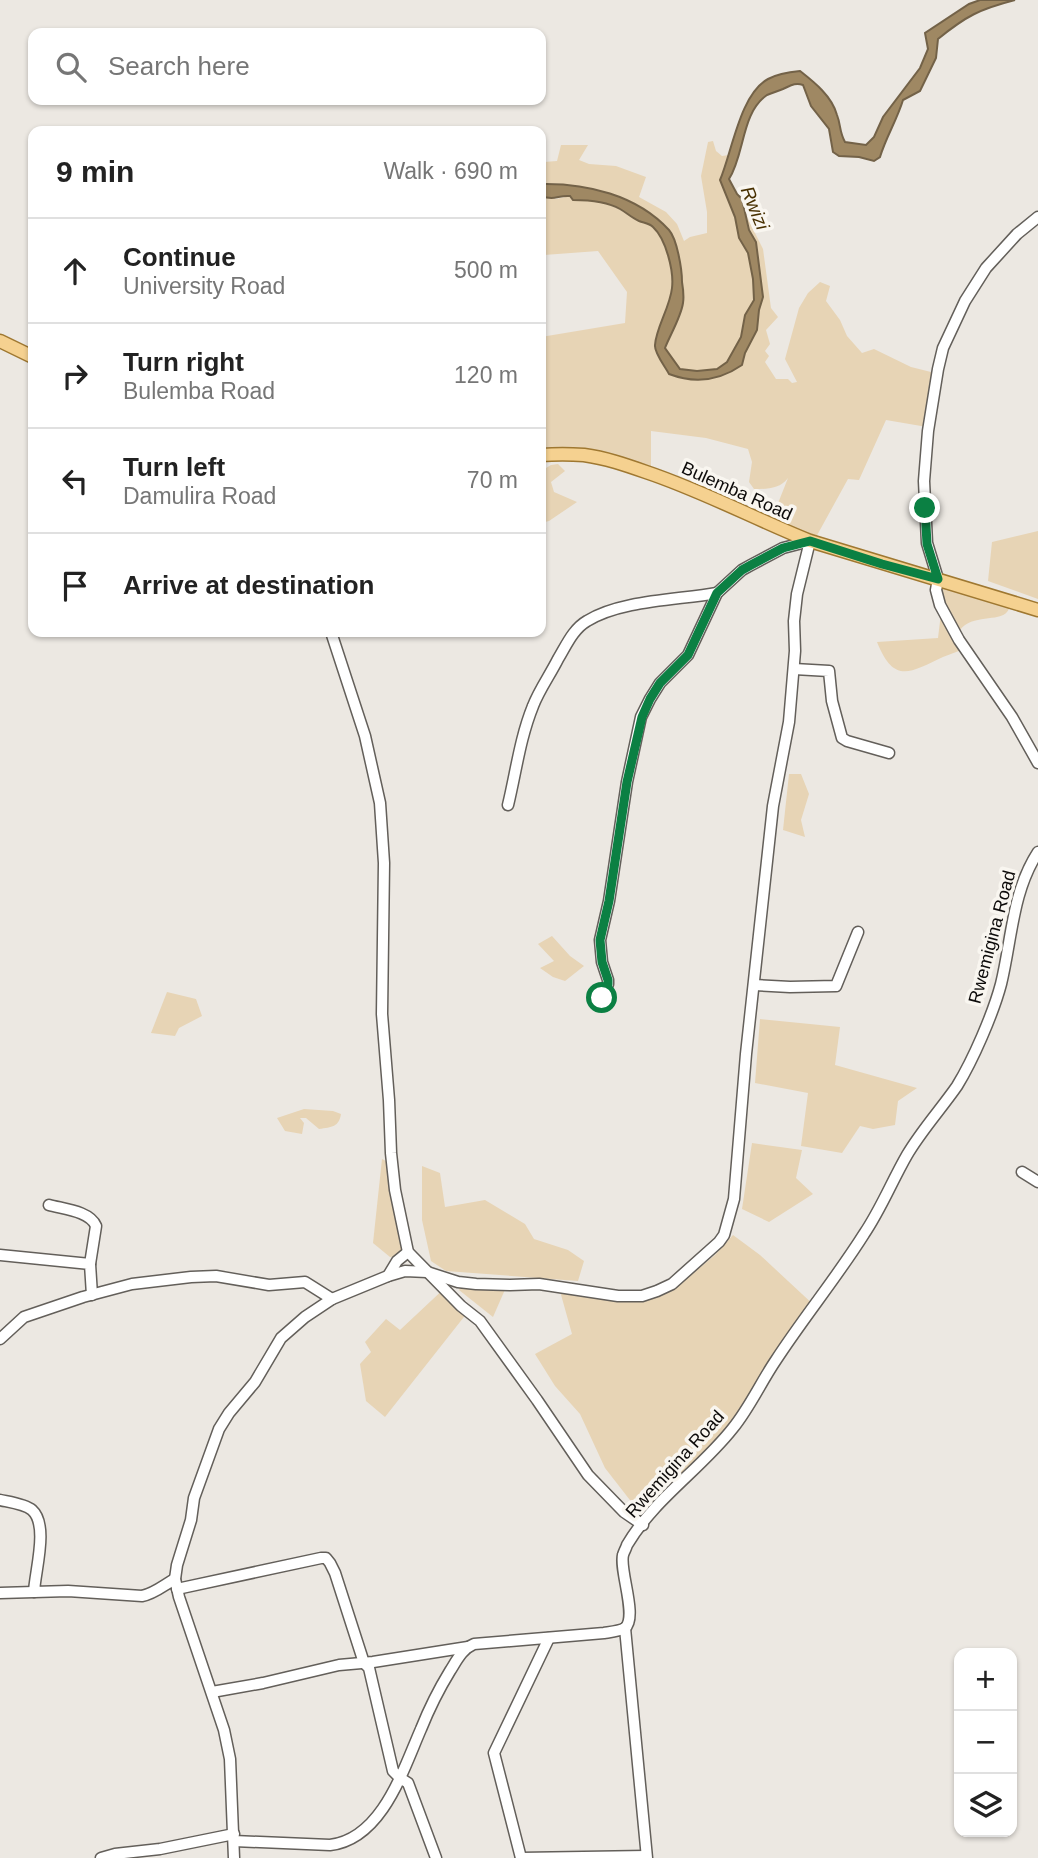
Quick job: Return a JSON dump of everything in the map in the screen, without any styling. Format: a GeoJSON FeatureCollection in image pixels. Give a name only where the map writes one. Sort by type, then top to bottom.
{"type":"FeatureCollection","features":[{"type":"Feature","properties":{"kind":"main road"},"geometry":{"type":"LineString","coordinates":[[0,341],[28,355]]}},
{"type":"Feature","properties":{"kind":"main road","name":"Bulemba Road"},"geometry":{"type":"LineString","coordinates":[[546,455],[583,455],[610,460],[706,494],[810,541],[1038,610]]}},
{"type":"Feature","properties":{"kind":"street"},"geometry":{"type":"LineString","coordinates":[[1038,217],[1017,234],[986,268],[965,301],[943,348],[928,431],[924,481],[927,544],[938,579],[936,590],[943,613],[1012,717],[1038,763]]}},
{"type":"Feature","properties":{"kind":"street"},"geometry":{"type":"LineString","coordinates":[[234,1858],[230,1759],[224,1730],[176,1584],[177,1565],[191,1520],[194,1498],[219,1429],[255,1382],[281,1338],[305,1317],[332,1299],[405,1271],[427,1272],[458,1282],[539,1284],[628,1297],[642,1296],[672,1284],[724,1235],[731,1213],[740,1137],[746,1054],[773,806],[789,722],[797,594],[810,541],[783,548],[742,570],[717,593],[688,655],[660,683],[650,699],[642,717],[627,782],[600,940],[602,962],[608,980],[602,998]]}},
{"type":"Feature","properties":{"kind":"street"},"geometry":{"type":"LineString","coordinates":[[508,805],[533,705],[579,627],[594,617],[626,607],[717,593]]}},
{"type":"Feature","properties":{"kind":"street"},"geometry":{"type":"LineString","coordinates":[[333,637],[365,736],[380,803],[384,863],[382,1014],[395,1190],[408,1252],[461,1306],[480,1321],[587,1475],[624,1512],[643,1525]]}},
{"type":"Feature","properties":{"kind":"street"},"geometry":{"type":"LineString","coordinates":[[794,669],[829,671],[832,701],[842,738],[889,753]]}},
{"type":"Feature","properties":{"kind":"street","name":"Rwemigina Road"},"geometry":{"type":"LineString","coordinates":[[647,1857],[625,1628],[629,1615],[622,1555],[659,1503],[709,1456],[735,1426],[774,1362],[864,1235],[909,1152],[958,1084],[976,1049],[996,999],[1021,888],[1038,852]]}},
{"type":"Feature","properties":{"kind":"street"},"geometry":{"type":"LineString","coordinates":[[754,985],[836,986],[858,932]]}},
{"type":"Feature","properties":{"kind":"street"},"geometry":{"type":"LineString","coordinates":[[1023,1172],[1038,1182]]}},
{"type":"Feature","properties":{"kind":"street"},"geometry":{"type":"LineString","coordinates":[[49,1205],[78,1213],[95,1222],[90,1264],[92,1294]]}},
{"type":"Feature","properties":{"kind":"street"},"geometry":{"type":"LineString","coordinates":[[387,1276],[397,1261],[408,1252]]}},
{"type":"Feature","properties":{"kind":"street"},"geometry":{"type":"LineString","coordinates":[[0,1255],[90,1264]]}},
{"type":"Feature","properties":{"kind":"street"},"geometry":{"type":"LineString","coordinates":[[0,1339],[24,1317],[92,1294],[132,1284],[216,1276],[269,1285],[305,1282],[332,1299]]}},
{"type":"Feature","properties":{"kind":"street"},"geometry":{"type":"LineString","coordinates":[[0,1500],[31,1509],[38,1519],[40,1533],[34,1592]]}},
{"type":"Feature","properties":{"kind":"street"},"geometry":{"type":"LineString","coordinates":[[0,1593],[68,1591],[142,1596],[151,1595],[161,1587],[326,1558],[335,1573],[364,1663],[369,1668],[393,1771],[408,1783],[436,1858]]}},
{"type":"Feature","properties":{"kind":"street"},"geometry":{"type":"LineString","coordinates":[[101,1858],[234,1837],[294,1845],[342,1844],[365,1829],[387,1802],[444,1680],[468,1647],[474,1644],[604,1633],[625,1628]]}},
{"type":"Feature","properties":{"kind":"street"},"geometry":{"type":"LineString","coordinates":[[549,1638],[494,1753],[521,1858],[647,1857]]}},
{"type":"Feature","properties":{"kind":"street"},"geometry":{"type":"LineString","coordinates":[[212,1692],[263,1684],[339,1665],[468,1647]]}},
{"type":"Feature","properties":{"kind":"shaded area"},"geometry":{"type":"Polygon","coordinates":[[[980,0],[1015,0],[974,14],[938,39],[936,58],[920,91],[903,100],[880,157],[874,161],[839,156],[833,152],[829,129],[811,106],[803,85],[797,84],[767,95],[759,103],[752,112],[729,179],[742,199],[749,230],[756,242],[763,297],[757,330],[742,365],[725,375],[697,380],[669,374],[655,348],[671,295],[672,281],[668,256],[658,232],[650,225],[609,204],[573,200],[570,196],[546,197],[546,184],[575,186],[610,194],[642,208],[669,230],[681,270],[683,303],[665,348],[680,369],[717,369],[727,362],[741,337],[745,315],[754,300],[748,253],[739,238],[735,217],[720,180],[750,97],[758,86],[768,79],[800,71],[822,90],[835,108],[845,142],[866,145],[874,137],[883,117],[920,68],[928,49],[925,33],[969,4],[980,0]]]}},
{"type":"Feature","properties":{"kind":"shaded area"},"geometry":{"type":"Polygon","coordinates":[[[713,141],[716,151],[722,156],[729,155],[720,180],[735,217],[739,239],[748,253],[754,300],[745,315],[741,337],[727,362],[717,369],[697,371],[680,369],[665,348],[683,304],[657,220],[647,210],[595,189],[546,183],[546,162],[557,161],[561,145],[588,145],[579,160],[589,164],[616,166],[646,177],[639,197],[666,212],[677,224],[684,241],[707,233],[707,212],[701,176],[708,142],[713,141]]]}},
{"type":"Feature","properties":{"kind":"shaded area"},"geometry":{"type":"Polygon","coordinates":[[[570,196],[573,200],[606,204],[654,228],[665,248],[672,283],[669,306],[656,354],[669,374],[715,377],[742,365],[757,330],[763,297],[756,242],[749,230],[747,217],[763,249],[771,308],[778,317],[766,330],[770,344],[765,351],[769,356],[765,362],[776,379],[797,382],[785,359],[799,308],[808,293],[820,282],[830,286],[826,301],[840,320],[847,336],[862,353],[874,349],[911,367],[935,373],[927,427],[886,420],[859,480],[848,479],[815,539],[771,521],[788,478],[777,486],[754,489],[749,482],[752,462],[748,449],[706,438],[651,431],[651,468],[597,452],[546,447],[546,336],[625,323],[627,292],[598,251],[546,255],[546,197],[556,199],[570,196]]]}},
{"type":"Feature","properties":{"kind":"shaded area"},"geometry":{"type":"Polygon","coordinates":[[[558,464],[565,471],[551,482],[554,492],[577,502],[546,522],[546,468],[558,464]]]}},
{"type":"Feature","properties":{"kind":"shaded area"},"geometry":{"type":"Polygon","coordinates":[[[1038,531],[1038,599],[988,581],[992,542],[1038,531]]]}},
{"type":"Feature","properties":{"kind":"shaded area"},"geometry":{"type":"Polygon","coordinates":[[[940,581],[1011,601],[1009,608],[1003,615],[971,622],[960,630],[944,601],[940,581]]]}},
{"type":"Feature","properties":{"kind":"shaded area"},"geometry":{"type":"Polygon","coordinates":[[[941,613],[964,649],[912,670],[896,669],[890,664],[877,642],[938,638],[941,613]]]}},
{"type":"Feature","properties":{"kind":"shaded area"},"geometry":{"type":"Polygon","coordinates":[[[789,774],[801,774],[809,794],[801,820],[805,837],[783,830],[789,774]]]}},
{"type":"Feature","properties":{"kind":"shaded area"},"geometry":{"type":"Polygon","coordinates":[[[552,936],[570,956],[584,966],[565,981],[540,968],[554,961],[538,944],[552,936]]]}},
{"type":"Feature","properties":{"kind":"shaded area"},"geometry":{"type":"Polygon","coordinates":[[[167,992],[196,999],[202,1016],[179,1028],[175,1036],[151,1033],[167,992]]]}},
{"type":"Feature","properties":{"kind":"shaded area"},"geometry":{"type":"Polygon","coordinates":[[[760,1019],[840,1027],[835,1065],[917,1088],[898,1101],[895,1125],[873,1129],[860,1126],[842,1153],[801,1146],[808,1093],[755,1083],[760,1019]]]}},
{"type":"Feature","properties":{"kind":"shaded area"},"geometry":{"type":"Polygon","coordinates":[[[304,1109],[333,1111],[341,1114],[339,1122],[319,1129],[306,1118],[300,1118],[304,1123],[302,1134],[285,1131],[277,1118],[304,1109]]]}},
{"type":"Feature","properties":{"kind":"shaded area"},"geometry":{"type":"Polygon","coordinates":[[[752,1143],[802,1150],[796,1178],[813,1194],[769,1222],[742,1209],[752,1143]]]}},
{"type":"Feature","properties":{"kind":"shaded area"},"geometry":{"type":"Polygon","coordinates":[[[382,1159],[392,1164],[403,1255],[390,1257],[373,1243],[382,1159]]]}},
{"type":"Feature","properties":{"kind":"shaded area"},"geometry":{"type":"Polygon","coordinates":[[[422,1166],[440,1173],[445,1207],[485,1200],[525,1224],[534,1239],[568,1250],[584,1261],[578,1281],[446,1271],[431,1261],[422,1220],[422,1166]]]}},
{"type":"Feature","properties":{"kind":"shaded area"},"geometry":{"type":"Polygon","coordinates":[[[733,1235],[760,1255],[816,1307],[740,1425],[649,1516],[633,1504],[605,1468],[580,1414],[555,1386],[535,1354],[572,1334],[558,1284],[619,1295],[666,1289],[691,1275],[733,1235]]]}},
{"type":"Feature","properties":{"kind":"shaded area"},"geometry":{"type":"Polygon","coordinates":[[[463,1284],[507,1285],[493,1317],[459,1290],[463,1284]]]}},
{"type":"Feature","properties":{"kind":"shaded area"},"geometry":{"type":"Polygon","coordinates":[[[448,1285],[471,1308],[385,1417],[366,1401],[360,1364],[371,1352],[365,1342],[386,1319],[400,1330],[448,1285]]]}},
{"type":"Feature","properties":{"kind":"route"},"geometry":{"type":"LineString","coordinates":[[602,998],[608,984],[608,976],[602,962],[600,940],[609,901],[627,782],[642,717],[660,683],[694,646],[717,593],[742,570],[783,548],[810,541],[938,579],[927,544],[925,508]]}},
{"type":"Feature","properties":{"kind":"water label","name":"Rwizi"},"geometry":{"type":"Point","coordinates":[755,208]}}]}
